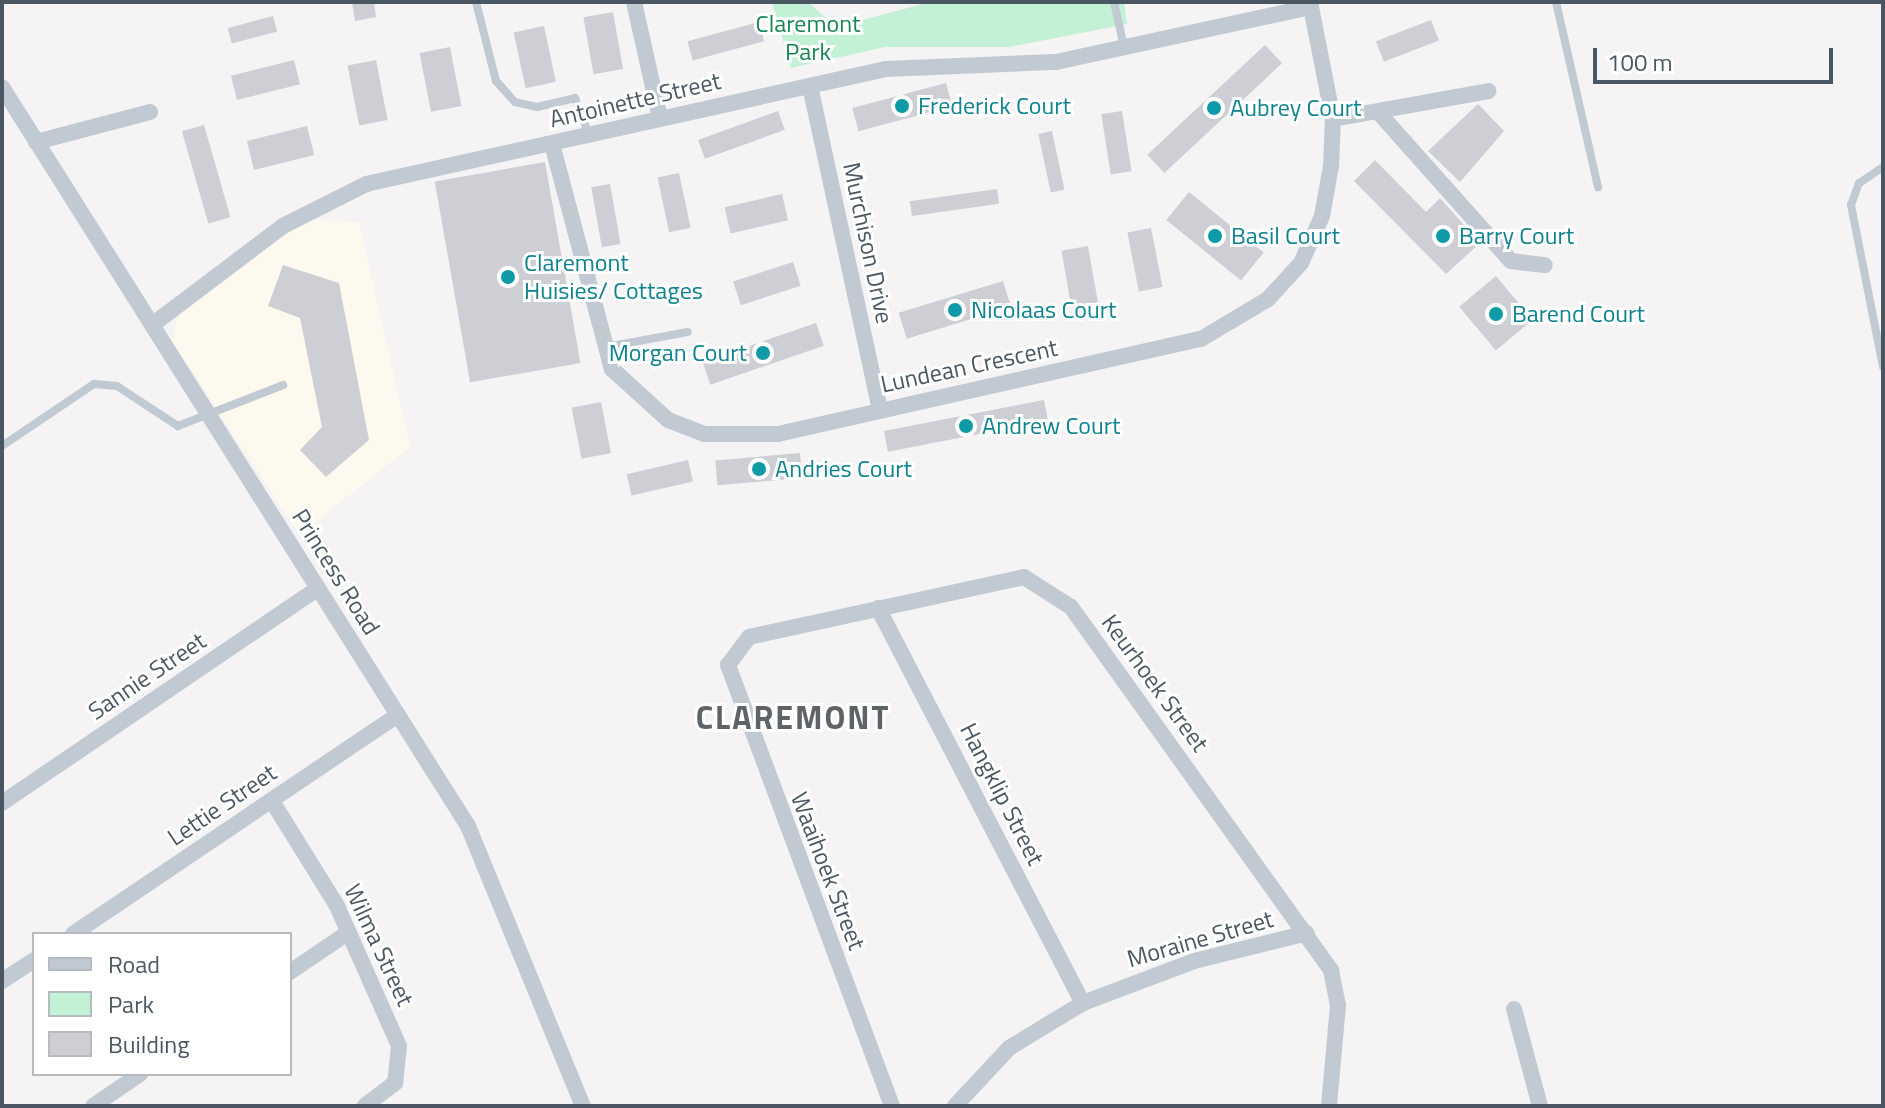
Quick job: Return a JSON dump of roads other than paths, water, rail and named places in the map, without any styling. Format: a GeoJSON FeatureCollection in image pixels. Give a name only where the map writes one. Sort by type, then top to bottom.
{"type":"FeatureCollection","features":[{"type":"Feature","properties":{"kind":"street"},"geometry":{"type":"LineString","coordinates":[[634,2],[660,118]]}},
{"type":"Feature","properties":{"kind":"street","name":"Antoinette Street"},"geometry":{"type":"LineString","coordinates":[[152,325],[283,226],[343,192],[886,69],[1056,62],[1311,4]]}},
{"type":"Feature","properties":{"kind":"street","name":"Lundean Crescent"},"geometry":{"type":"LineString","coordinates":[[552,144],[601,348],[637,398],[704,434],[778,434],[1201,339],[1238,322],[1301,263],[1322,216],[1333,119],[1311,4]]}},
{"type":"Feature","properties":{"kind":"street","name":"Murchison Drive"},"geometry":{"type":"LineString","coordinates":[[810,86],[880,410]]}},
{"type":"Feature","properties":{"kind":"street","name":"Princess Road"},"geometry":{"type":"LineString","coordinates":[[2,87],[468,826],[583,1106]]}},
{"type":"Feature","properties":{"kind":"street"},"geometry":{"type":"LineString","coordinates":[[1333,119],[1488,91]]}},
{"type":"Feature","properties":{"kind":"street"},"geometry":{"type":"LineString","coordinates":[[36,142],[150,112]]}},
{"type":"Feature","properties":{"kind":"street"},"geometry":{"type":"LineString","coordinates":[[1379,113],[1511,261],[1545,265]]}},
{"type":"Feature","properties":{"kind":"street","name":"Keurhoek Street"},"geometry":{"type":"LineString","coordinates":[[733,653],[749,637],[1024,577],[1060,594],[1307,933],[1338,989],[1329,1106]]}},
{"type":"Feature","properties":{"kind":"street","name":"Sannie Street"},"geometry":{"type":"LineString","coordinates":[[2,803],[318,588]]}},
{"type":"Feature","properties":{"kind":"street","name":"Hangklip Street"},"geometry":{"type":"LineString","coordinates":[[878,608],[1083,1003]]}},
{"type":"Feature","properties":{"kind":"street","name":"Waaihoek Street"},"geometry":{"type":"LineString","coordinates":[[733,653],[729,678],[892,1106]]}},
{"type":"Feature","properties":{"kind":"street","name":"Lettie Street"},"geometry":{"type":"LineString","coordinates":[[76,932],[398,715]]}},
{"type":"Feature","properties":{"kind":"street","name":"Wilma Street"},"geometry":{"type":"LineString","coordinates":[[272,801],[349,932],[402,1064],[395,1083],[365,1106]]}},
{"type":"Feature","properties":{"kind":"street"},"geometry":{"type":"LineString","coordinates":[[292,971],[349,932]]}},
{"type":"Feature","properties":{"kind":"street","name":"Moraine Street"},"geometry":{"type":"LineString","coordinates":[[955,1106],[1009,1048],[1083,1003],[1194,961],[1307,933]]}},
{"type":"Feature","properties":{"kind":"street"},"geometry":{"type":"LineString","coordinates":[[2,981],[32,961]]}},
{"type":"Feature","properties":{"kind":"street"},"geometry":{"type":"LineString","coordinates":[[1514,1009],[1542,1105]]}},
{"type":"Feature","properties":{"kind":"street"},"geometry":{"type":"LineString","coordinates":[[93,1106],[137,1076]]}},
{"type":"Feature","properties":{"kind":"lane"},"geometry":{"type":"LineString","coordinates":[[476,2],[496,81],[526,105],[575,98],[589,135]]}},
{"type":"Feature","properties":{"kind":"lane"},"geometry":{"type":"LineString","coordinates":[[1114,2],[1124,47]]}},
{"type":"Feature","properties":{"kind":"lane"},"geometry":{"type":"LineString","coordinates":[[1556,2],[1598,187]]}},
{"type":"Feature","properties":{"kind":"lane"},"geometry":{"type":"LineString","coordinates":[[1883,167],[1859,183],[1851,205],[1883,367]]}},
{"type":"Feature","properties":{"kind":"lane"},"geometry":{"type":"LineString","coordinates":[[601,348],[688,332]]}},
{"type":"Feature","properties":{"kind":"lane"},"geometry":{"type":"LineString","coordinates":[[2,446],[94,384],[117,386],[178,426],[206,410],[283,385]]}},
{"type":"Feature","properties":{"kind":"place","name":"Frederick Court"},"geometry":{"type":"Point","coordinates":[902,106]}},
{"type":"Feature","properties":{"kind":"place","name":"Aubrey Court"},"geometry":{"type":"Point","coordinates":[1214,108]}},
{"type":"Feature","properties":{"kind":"place","name":"Basil Court"},"geometry":{"type":"Point","coordinates":[1215,236]}},
{"type":"Feature","properties":{"kind":"place","name":"Barry Court"},"geometry":{"type":"Point","coordinates":[1443,236]}},
{"type":"Feature","properties":{"kind":"place","name":"Claremont Huisies/ Cottages"},"geometry":{"type":"Point","coordinates":[508,277]}},
{"type":"Feature","properties":{"kind":"place","name":"Nicolaas Court"},"geometry":{"type":"Point","coordinates":[955,310]}},
{"type":"Feature","properties":{"kind":"place","name":"Barend Court"},"geometry":{"type":"Point","coordinates":[1496,314]}},
{"type":"Feature","properties":{"kind":"place","name":"Morgan Court"},"geometry":{"type":"Point","coordinates":[763,353]}},
{"type":"Feature","properties":{"kind":"place","name":"Andrew Court"},"geometry":{"type":"Point","coordinates":[966,426]}},
{"type":"Feature","properties":{"kind":"place","name":"Andries Court"},"geometry":{"type":"Point","coordinates":[759,469]}},
{"type":"Feature","properties":{"kind":"district","name":"CLAREMONT"},"geometry":{"type":"Point","coordinates":[793,717]}},
{"type":"Feature","properties":{"kind":"park label","name":"Claremont Park"},"geometry":{"type":"Point","coordinates":[808,38]}}]}
